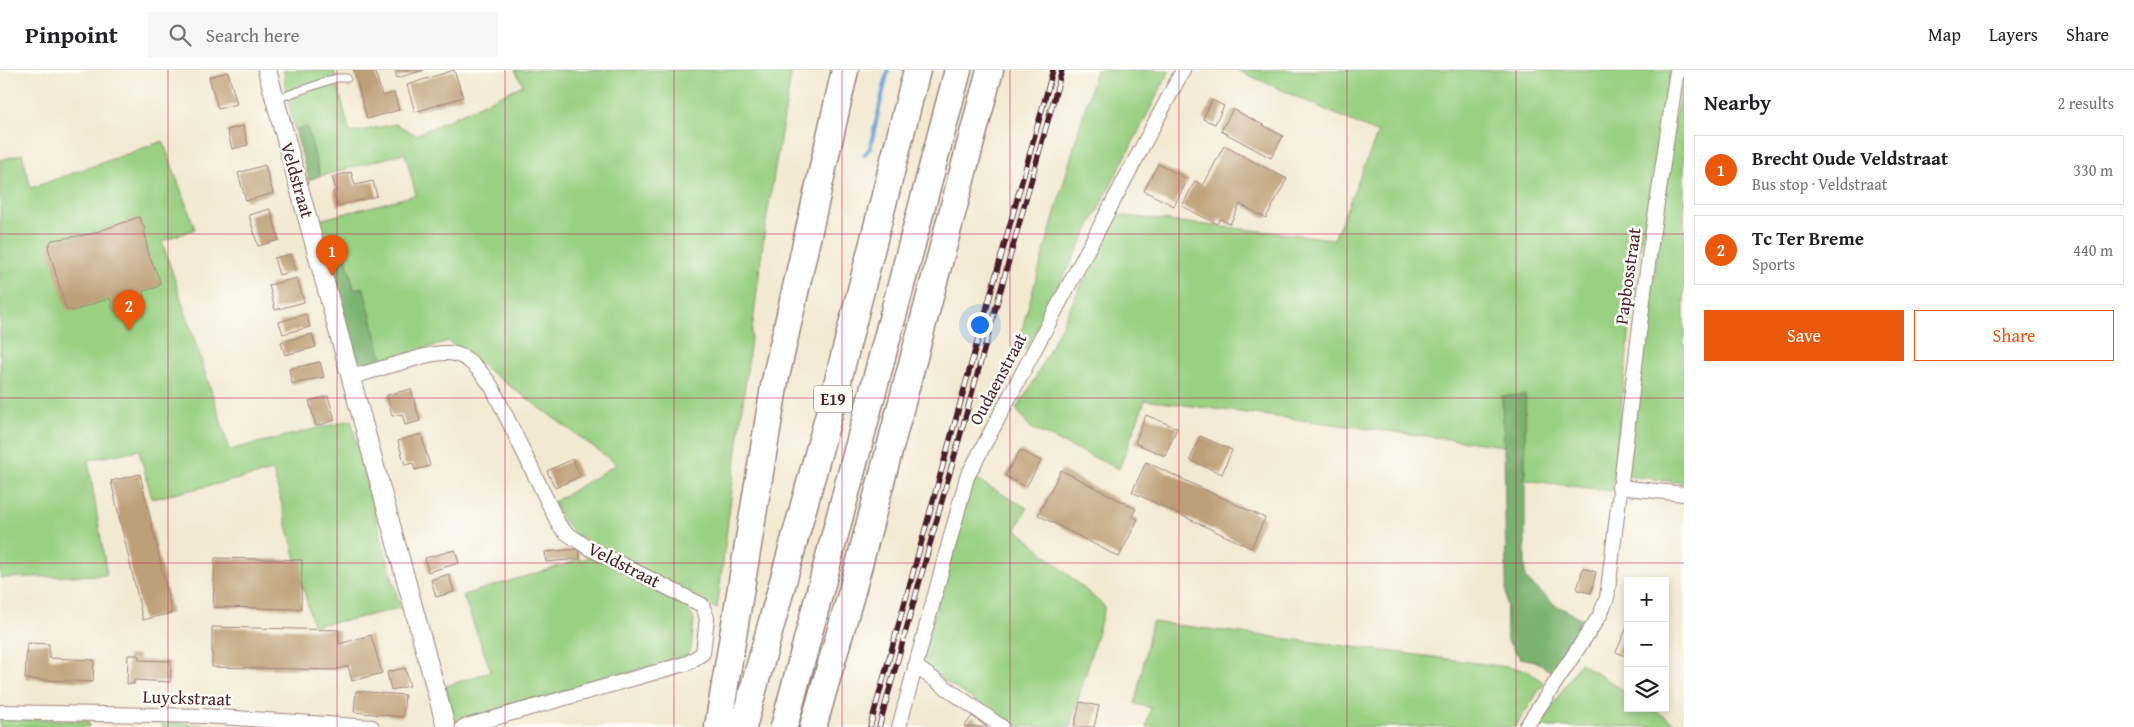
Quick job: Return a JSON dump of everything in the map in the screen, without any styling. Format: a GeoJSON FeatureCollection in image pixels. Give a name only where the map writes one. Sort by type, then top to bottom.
{"type":"FeatureCollection","features":[{"type":"Feature","properties":{"kind":"highway"},"geometry":{"type":"LineString","coordinates":[[718,727],[775,381],[845,70]]}},
{"type":"Feature","properties":{"kind":"highway","name":"E19"},"geometry":{"type":"LineString","coordinates":[[743,727],[834,396],[917,70]]}},
{"type":"Feature","properties":{"kind":"highway","name":"E19"},"geometry":{"type":"LineString","coordinates":[[784,727],[958,70]]}},
{"type":"Feature","properties":{"kind":"highway"},"geometry":{"type":"LineString","coordinates":[[813,727],[852,591],[990,70]]}},
{"type":"Feature","properties":{"kind":"street","name":"Veldstraat"},"geometry":{"type":"LineString","coordinates":[[267,70],[446,727]]}},
{"type":"Feature","properties":{"kind":"street","name":"Oudaenstraat"},"geometry":{"type":"LineString","coordinates":[[899,727],[967,477],[1183,70]]}},
{"type":"Feature","properties":{"kind":"street","name":"Papbosstraat"},"geometry":{"type":"LineString","coordinates":[[1526,727],[1600,615],[1607,598],[1645,284],[1678,70]]}},
{"type":"Feature","properties":{"kind":"street","name":"Veldstraat"},"geometry":{"type":"LineString","coordinates":[[351,377],[442,352],[460,356],[471,363],[482,373],[492,387],[559,524],[565,532],[587,547],[702,605],[707,618],[703,653],[688,663],[463,727]]}},
{"type":"Feature","properties":{"kind":"street"},"geometry":{"type":"LineString","coordinates":[[1620,487],[1684,494]]}},
{"type":"Feature","properties":{"kind":"street"},"geometry":{"type":"LineString","coordinates":[[915,666],[1002,727]]}},
{"type":"Feature","properties":{"kind":"street","name":"Luyckstraat"},"geometry":{"type":"LineString","coordinates":[[0,712],[204,716],[372,727]]}},
{"type":"Feature","properties":{"kind":"lane"},"geometry":{"type":"LineString","coordinates":[[275,100],[336,78],[347,78]]}},
{"type":"Feature","properties":{"kind":"green space"},"geometry":{"type":"Polygon","coordinates":[[[284,70],[334,70],[350,133],[396,124],[416,135],[523,85],[515,70],[792,70],[765,227],[717,609],[577,536],[561,518],[554,502],[617,464],[448,341],[383,362],[363,287],[354,290],[342,241],[326,245],[319,220],[416,195],[405,153],[320,176],[307,127],[295,130],[286,95],[284,70]]]}},
{"type":"Feature","properties":{"kind":"green space"},"geometry":{"type":"Polygon","coordinates":[[[1096,70],[1170,70],[1026,350],[1017,346],[1096,70]]]}},
{"type":"Feature","properties":{"kind":"green space"},"geometry":{"type":"Polygon","coordinates":[[[1237,70],[1671,70],[1636,272],[1612,491],[1525,480],[1525,396],[1502,396],[1504,446],[1145,400],[1119,469],[1031,428],[1016,409],[1033,383],[1116,215],[1334,239],[1378,133],[1237,70]]]}},
{"type":"Feature","properties":{"kind":"green space"},"geometry":{"type":"Polygon","coordinates":[[[1684,76],[1684,483],[1629,476],[1628,468],[1676,111],[1684,76]]]}},
{"type":"Feature","properties":{"kind":"green space"},"geometry":{"type":"Polygon","coordinates":[[[307,127],[320,176],[309,180],[295,130],[307,127]]]}},
{"type":"Feature","properties":{"kind":"green space"},"geometry":{"type":"Polygon","coordinates":[[[163,141],[195,229],[162,241],[229,450],[351,420],[400,608],[349,620],[313,625],[273,471],[152,499],[139,450],[88,460],[107,575],[0,578],[0,160],[22,154],[31,188],[163,141]]]}},
{"type":"Feature","properties":{"kind":"green space"},"geometry":{"type":"Polygon","coordinates":[[[342,241],[354,290],[363,287],[383,362],[358,368],[326,245],[342,241]]]}},
{"type":"Feature","properties":{"kind":"green space"},"geometry":{"type":"Polygon","coordinates":[[[1525,395],[1525,578],[1554,604],[1586,621],[1553,673],[1535,661],[1520,658],[1507,640],[1502,396],[1525,395]]]}},
{"type":"Feature","properties":{"kind":"green space"},"geometry":{"type":"Polygon","coordinates":[[[975,479],[1027,508],[1016,529],[1105,607],[1070,727],[1014,727],[923,665],[922,659],[972,481],[975,479]]]}},
{"type":"Feature","properties":{"kind":"green space"},"geometry":{"type":"Polygon","coordinates":[[[593,556],[687,608],[694,619],[691,649],[685,656],[455,724],[446,686],[491,671],[463,595],[593,556]]]}},
{"type":"Feature","properties":{"kind":"green space"},"geometry":{"type":"Polygon","coordinates":[[[1152,622],[1528,670],[1544,683],[1515,727],[1146,727],[1151,708],[1135,704],[1152,622]]]}},
{"type":"Feature","properties":{"kind":"green space"},"geometry":{"type":"Polygon","coordinates":[[[1580,663],[1624,690],[1624,712],[1657,712],[1681,727],[1539,727],[1580,663]]]}},
{"type":"Feature","properties":{"kind":"green space"},"geometry":{"type":"Polygon","coordinates":[[[0,718],[89,721],[89,727],[0,727],[0,718]]]}},
{"type":"Feature","properties":{"kind":"green space"},"geometry":{"type":"Polygon","coordinates":[[[160,721],[224,727],[163,727],[160,721]]]}},
{"type":"Feature","properties":{"kind":"building"},"geometry":{"type":"Polygon","coordinates":[[[354,70],[375,70],[382,96],[394,93],[399,110],[367,119],[354,70]]]}},
{"type":"Feature","properties":{"kind":"building"},"geometry":{"type":"Polygon","coordinates":[[[395,70],[424,70],[397,78],[395,70]]]}},
{"type":"Feature","properties":{"kind":"building"},"geometry":{"type":"Polygon","coordinates":[[[454,70],[463,97],[415,112],[407,85],[454,70]]]}},
{"type":"Feature","properties":{"kind":"building"},"geometry":{"type":"Polygon","coordinates":[[[228,72],[237,104],[218,109],[209,77],[228,72]]]}},
{"type":"Feature","properties":{"kind":"building"},"geometry":{"type":"Polygon","coordinates":[[[1212,100],[1224,106],[1215,124],[1203,119],[1212,100]]]}},
{"type":"Feature","properties":{"kind":"building"},"geometry":{"type":"Polygon","coordinates":[[[1233,109],[1283,136],[1271,158],[1221,131],[1233,109]]]}},
{"type":"Feature","properties":{"kind":"building"},"geometry":{"type":"Polygon","coordinates":[[[243,126],[248,145],[232,149],[227,130],[243,126]]]}},
{"type":"Feature","properties":{"kind":"building"},"geometry":{"type":"Polygon","coordinates":[[[1224,146],[1287,179],[1266,218],[1240,204],[1230,224],[1220,219],[1217,224],[1182,206],[1195,181],[1203,186],[1224,146]]]}},
{"type":"Feature","properties":{"kind":"building"},"geometry":{"type":"Polygon","coordinates":[[[1158,164],[1188,179],[1174,206],[1144,191],[1158,164]]]}},
{"type":"Feature","properties":{"kind":"building"},"geometry":{"type":"Polygon","coordinates":[[[265,165],[273,193],[246,201],[238,173],[265,165]]]}},
{"type":"Feature","properties":{"kind":"building"},"geometry":{"type":"Polygon","coordinates":[[[351,172],[355,185],[373,181],[377,196],[337,206],[333,191],[336,190],[332,177],[351,172]]]}},
{"type":"Feature","properties":{"kind":"building"},"geometry":{"type":"Polygon","coordinates":[[[270,209],[279,240],[258,246],[249,215],[270,209]]]}},
{"type":"Feature","properties":{"kind":"building"},"geometry":{"type":"Polygon","coordinates":[[[139,217],[144,227],[148,253],[160,285],[143,291],[146,302],[113,311],[110,298],[73,311],[66,309],[48,247],[52,240],[91,234],[139,217]]]}},
{"type":"Feature","properties":{"kind":"building"},"geometry":{"type":"Polygon","coordinates":[[[291,254],[295,271],[279,275],[274,258],[291,254]]]}},
{"type":"Feature","properties":{"kind":"building"},"geometry":{"type":"Polygon","coordinates":[[[297,278],[304,302],[275,310],[269,285],[297,278]]]}},
{"type":"Feature","properties":{"kind":"building"},"geometry":{"type":"Polygon","coordinates":[[[306,314],[310,327],[283,334],[279,322],[306,314]]]}},
{"type":"Feature","properties":{"kind":"building"},"geometry":{"type":"Polygon","coordinates":[[[312,334],[316,347],[285,355],[281,342],[312,334]]]}},
{"type":"Feature","properties":{"kind":"building"},"geometry":{"type":"Polygon","coordinates":[[[320,362],[324,377],[292,384],[289,369],[320,362]]]}},
{"type":"Feature","properties":{"kind":"building"},"geometry":{"type":"Polygon","coordinates":[[[411,389],[420,421],[405,425],[402,414],[392,416],[387,395],[411,389]]]}},
{"type":"Feature","properties":{"kind":"building"},"geometry":{"type":"Polygon","coordinates":[[[328,396],[335,420],[316,426],[309,401],[328,396]]]}},
{"type":"Feature","properties":{"kind":"building"},"geometry":{"type":"Polygon","coordinates":[[[1146,415],[1177,428],[1165,456],[1135,443],[1146,415]]]}},
{"type":"Feature","properties":{"kind":"building"},"geometry":{"type":"Polygon","coordinates":[[[421,434],[430,466],[415,470],[413,463],[405,465],[398,441],[421,434]]]}},
{"type":"Feature","properties":{"kind":"building"},"geometry":{"type":"Polygon","coordinates":[[[1200,436],[1232,450],[1222,474],[1190,460],[1200,436]]]}},
{"type":"Feature","properties":{"kind":"building"},"geometry":{"type":"Polygon","coordinates":[[[1020,450],[1041,461],[1026,487],[1005,476],[1020,450]]]}},
{"type":"Feature","properties":{"kind":"building"},"geometry":{"type":"Polygon","coordinates":[[[573,459],[580,476],[555,488],[547,471],[573,459]]]}},
{"type":"Feature","properties":{"kind":"building"},"geometry":{"type":"Polygon","coordinates":[[[1146,462],[1265,518],[1251,548],[1132,492],[1146,462]]]}},
{"type":"Feature","properties":{"kind":"building"},"geometry":{"type":"Polygon","coordinates":[[[1061,470],[1136,509],[1132,516],[1138,519],[1119,557],[1038,515],[1061,470]]]}},
{"type":"Feature","properties":{"kind":"building"},"geometry":{"type":"Polygon","coordinates":[[[140,474],[172,613],[143,620],[111,481],[140,474]]]}},
{"type":"Feature","properties":{"kind":"building"},"geometry":{"type":"Polygon","coordinates":[[[579,549],[580,559],[546,562],[545,552],[579,549]]]}},
{"type":"Feature","properties":{"kind":"building"},"geometry":{"type":"Polygon","coordinates":[[[455,550],[459,563],[428,572],[425,558],[455,550]]]}},
{"type":"Feature","properties":{"kind":"building"},"geometry":{"type":"Polygon","coordinates":[[[215,558],[302,560],[301,609],[213,607],[215,558]]]}},
{"type":"Feature","properties":{"kind":"building"},"geometry":{"type":"Polygon","coordinates":[[[1583,568],[1596,572],[1591,593],[1577,590],[1583,568]]]}},
{"type":"Feature","properties":{"kind":"building"},"geometry":{"type":"Polygon","coordinates":[[[449,574],[454,592],[436,597],[431,580],[449,574]]]}},
{"type":"Feature","properties":{"kind":"building"},"geometry":{"type":"Polygon","coordinates":[[[212,627],[339,630],[339,644],[371,635],[382,673],[352,681],[348,666],[335,670],[212,667],[212,627]]]}},
{"type":"Feature","properties":{"kind":"building"},"geometry":{"type":"Polygon","coordinates":[[[1624,634],[1624,655],[1616,652],[1624,634]]]}},
{"type":"Feature","properties":{"kind":"building"},"geometry":{"type":"Polygon","coordinates":[[[27,643],[49,644],[49,658],[94,660],[93,682],[25,679],[27,643]]]}},
{"type":"Feature","properties":{"kind":"building"},"geometry":{"type":"Polygon","coordinates":[[[128,655],[139,655],[139,660],[171,661],[170,682],[134,680],[134,684],[127,684],[128,655]]]}},
{"type":"Feature","properties":{"kind":"building"},"geometry":{"type":"Polygon","coordinates":[[[405,668],[410,686],[391,690],[387,672],[405,668]]]}},
{"type":"Feature","properties":{"kind":"building"},"geometry":{"type":"Polygon","coordinates":[[[356,691],[405,695],[403,717],[354,712],[356,691]]]}},
{"type":"Feature","properties":{"kind":"building"},"geometry":{"type":"Polygon","coordinates":[[[1080,702],[1099,706],[1094,727],[1074,727],[1080,702]]]}},
{"type":"Feature","properties":{"kind":"building"},"geometry":{"type":"Polygon","coordinates":[[[972,716],[987,727],[964,727],[972,716]]]}},
{"type":"Feature","properties":{"kind":"waterway"},"geometry":{"type":"LineString","coordinates":[[864,155],[870,148],[888,70]]}},
{"type":"Feature","properties":{"kind":"railway"},"geometry":{"type":"LineString","coordinates":[[870,727],[1053,70]]}},
{"type":"Feature","properties":{"kind":"railway"},"geometry":{"type":"LineString","coordinates":[[879,727],[1062,70]]}},
{"type":"Feature","properties":{"kind":"place","name":"Brecht Oude Veldstraat"},"geometry":{"type":"Point","coordinates":[332,276]}},
{"type":"Feature","properties":{"kind":"place","name":"Tc Ter Breme"},"geometry":{"type":"Point","coordinates":[129,331]}}]}
